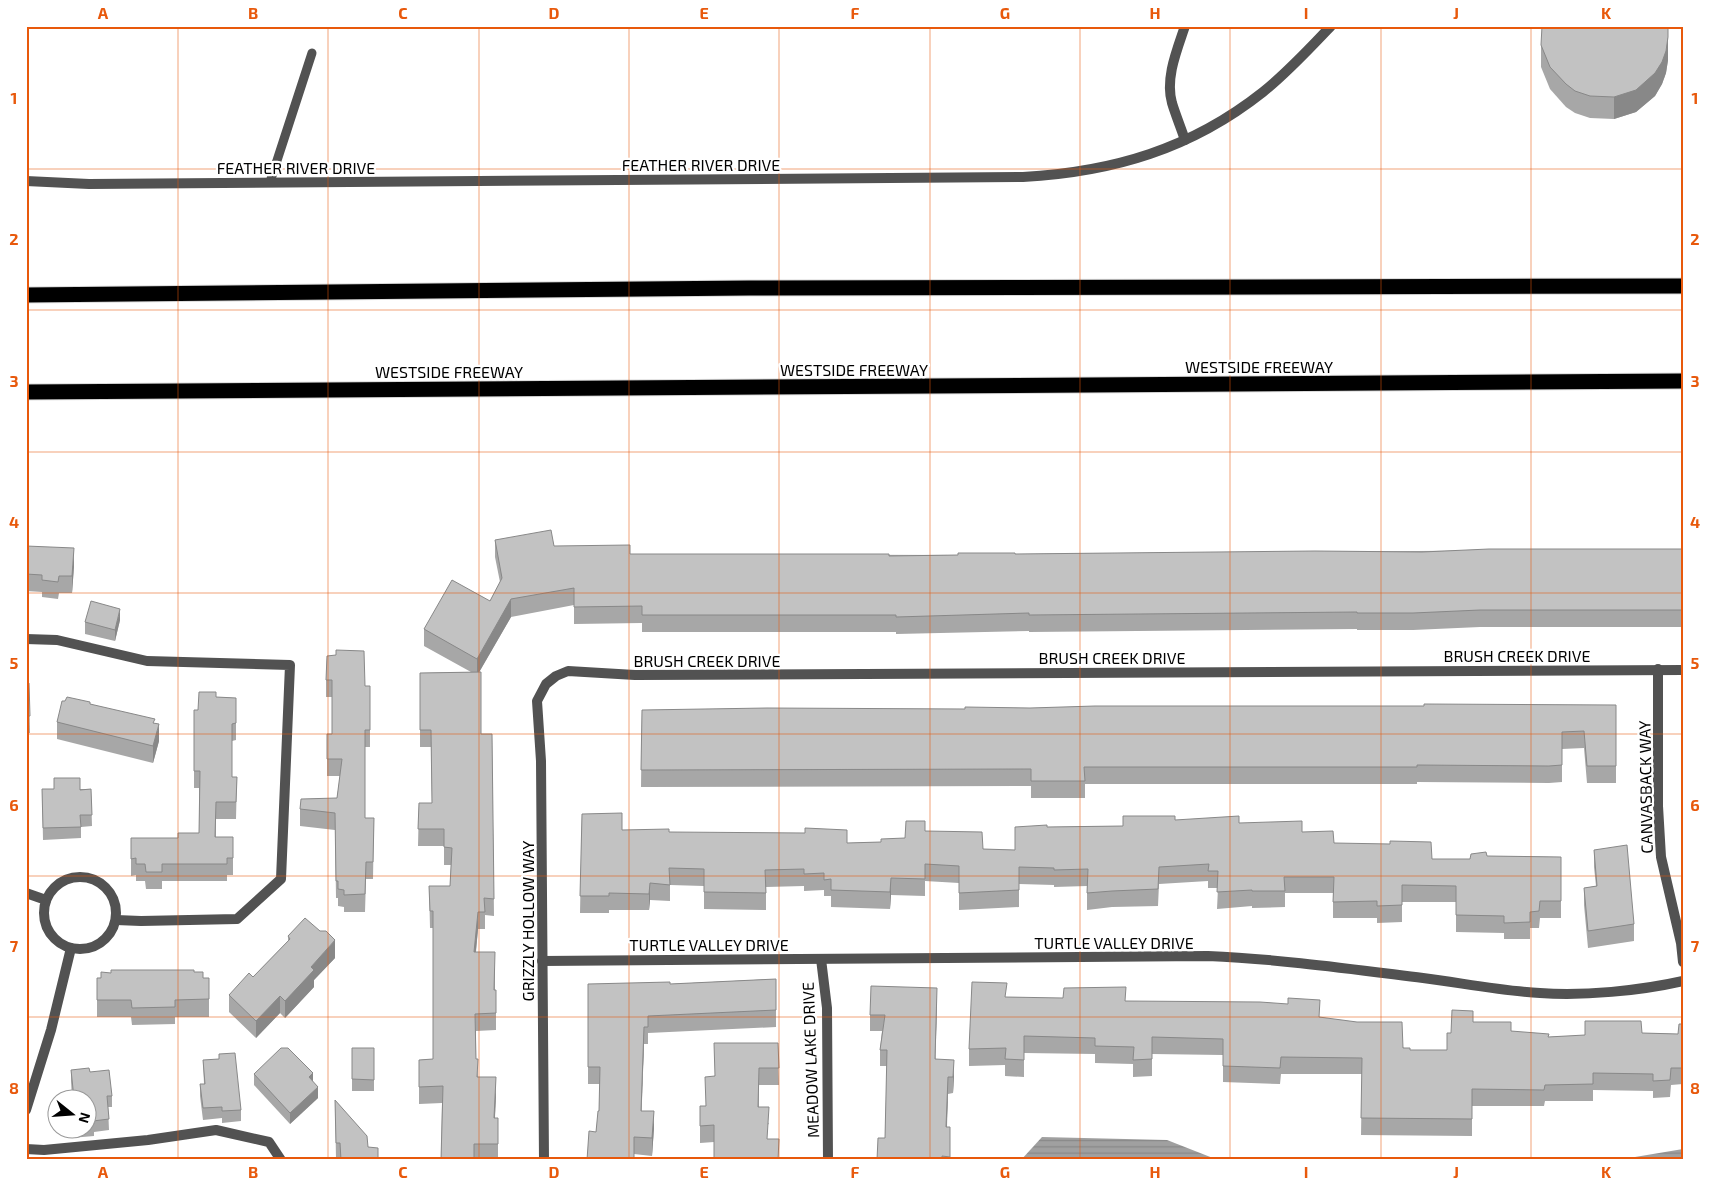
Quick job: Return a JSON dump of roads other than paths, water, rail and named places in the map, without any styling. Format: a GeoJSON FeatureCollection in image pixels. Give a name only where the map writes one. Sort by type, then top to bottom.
{"type":"FeatureCollection","features":[{"type":"Feature","properties":{"kind":"highway"},"geometry":{"type":"LineString","coordinates":[[26,295],[749,288],[1683,286]]}},
{"type":"Feature","properties":{"kind":"highway","name":"WESTSIDE FREEWAY"},"geometry":{"type":"LineString","coordinates":[[26,392],[1683,381]]}},
{"type":"Feature","properties":{"kind":"street"},"geometry":{"type":"LineString","coordinates":[[1185,26],[1174,62],[1170,84],[1172,102],[1185,140]]}},
{"type":"Feature","properties":{"kind":"street","name":"FEATHER RIVER DRIVE"},"geometry":{"type":"LineString","coordinates":[[26,182],[89,184],[1023,177],[1061,175],[1102,168],[1144,157],[1185,140],[1226,118],[1263,92],[1293,65],[1331,26]]}},
{"type":"Feature","properties":{"kind":"street"},"geometry":{"type":"LineString","coordinates":[[26,639],[57,640],[147,661],[290,665],[282,879],[237,919],[116,920]]}},
{"type":"Feature","properties":{"kind":"street","name":"CANVASBACK WAY"},"geometry":{"type":"LineString","coordinates":[[1658,669],[1660,857],[1681,943],[1683,962]]}},
{"type":"Feature","properties":{"kind":"street","name":"BRUSH CREEK DRIVE"},"geometry":{"type":"LineString","coordinates":[[546,684],[556,676],[568,671],[645,675],[1683,670]]}},
{"type":"Feature","properties":{"kind":"street","name":"GRIZZLY HOLLOW WAY"},"geometry":{"type":"LineString","coordinates":[[544,1160],[541,761],[537,701],[546,684]]}},
{"type":"Feature","properties":{"kind":"street"},"geometry":{"type":"LineString","coordinates":[[84,876],[96,879],[106,886],[113,896],[117,908],[116,920],[112,931],[105,940],[95,947],[83,950],[71,948],[60,944],[48,930],[44,912],[46,900],[52,889],[72,877],[84,876]]}},
{"type":"Feature","properties":{"kind":"street"},"geometry":{"type":"LineString","coordinates":[[26,894],[46,900]]}},
{"type":"Feature","properties":{"kind":"street"},"geometry":{"type":"LineString","coordinates":[[26,1110],[51,1030],[71,948]]}},
{"type":"Feature","properties":{"kind":"street","name":"TURTLE VALLEY DRIVE"},"geometry":{"type":"LineString","coordinates":[[542,961],[1208,956],[1327,965],[1540,993],[1592,994],[1683,981]]}},
{"type":"Feature","properties":{"kind":"street","name":"MEADOW LAKE DRIVE"},"geometry":{"type":"LineString","coordinates":[[821,958],[827,1008],[828,1160]]}},
{"type":"Feature","properties":{"kind":"street"},"geometry":{"type":"LineString","coordinates":[[26,1149],[44,1150],[148,1140],[216,1130],[269,1142],[281,1160]]}},
{"type":"Feature","properties":{"kind":"lane"},"geometry":{"type":"LineString","coordinates":[[270,182],[312,53]]}}]}
